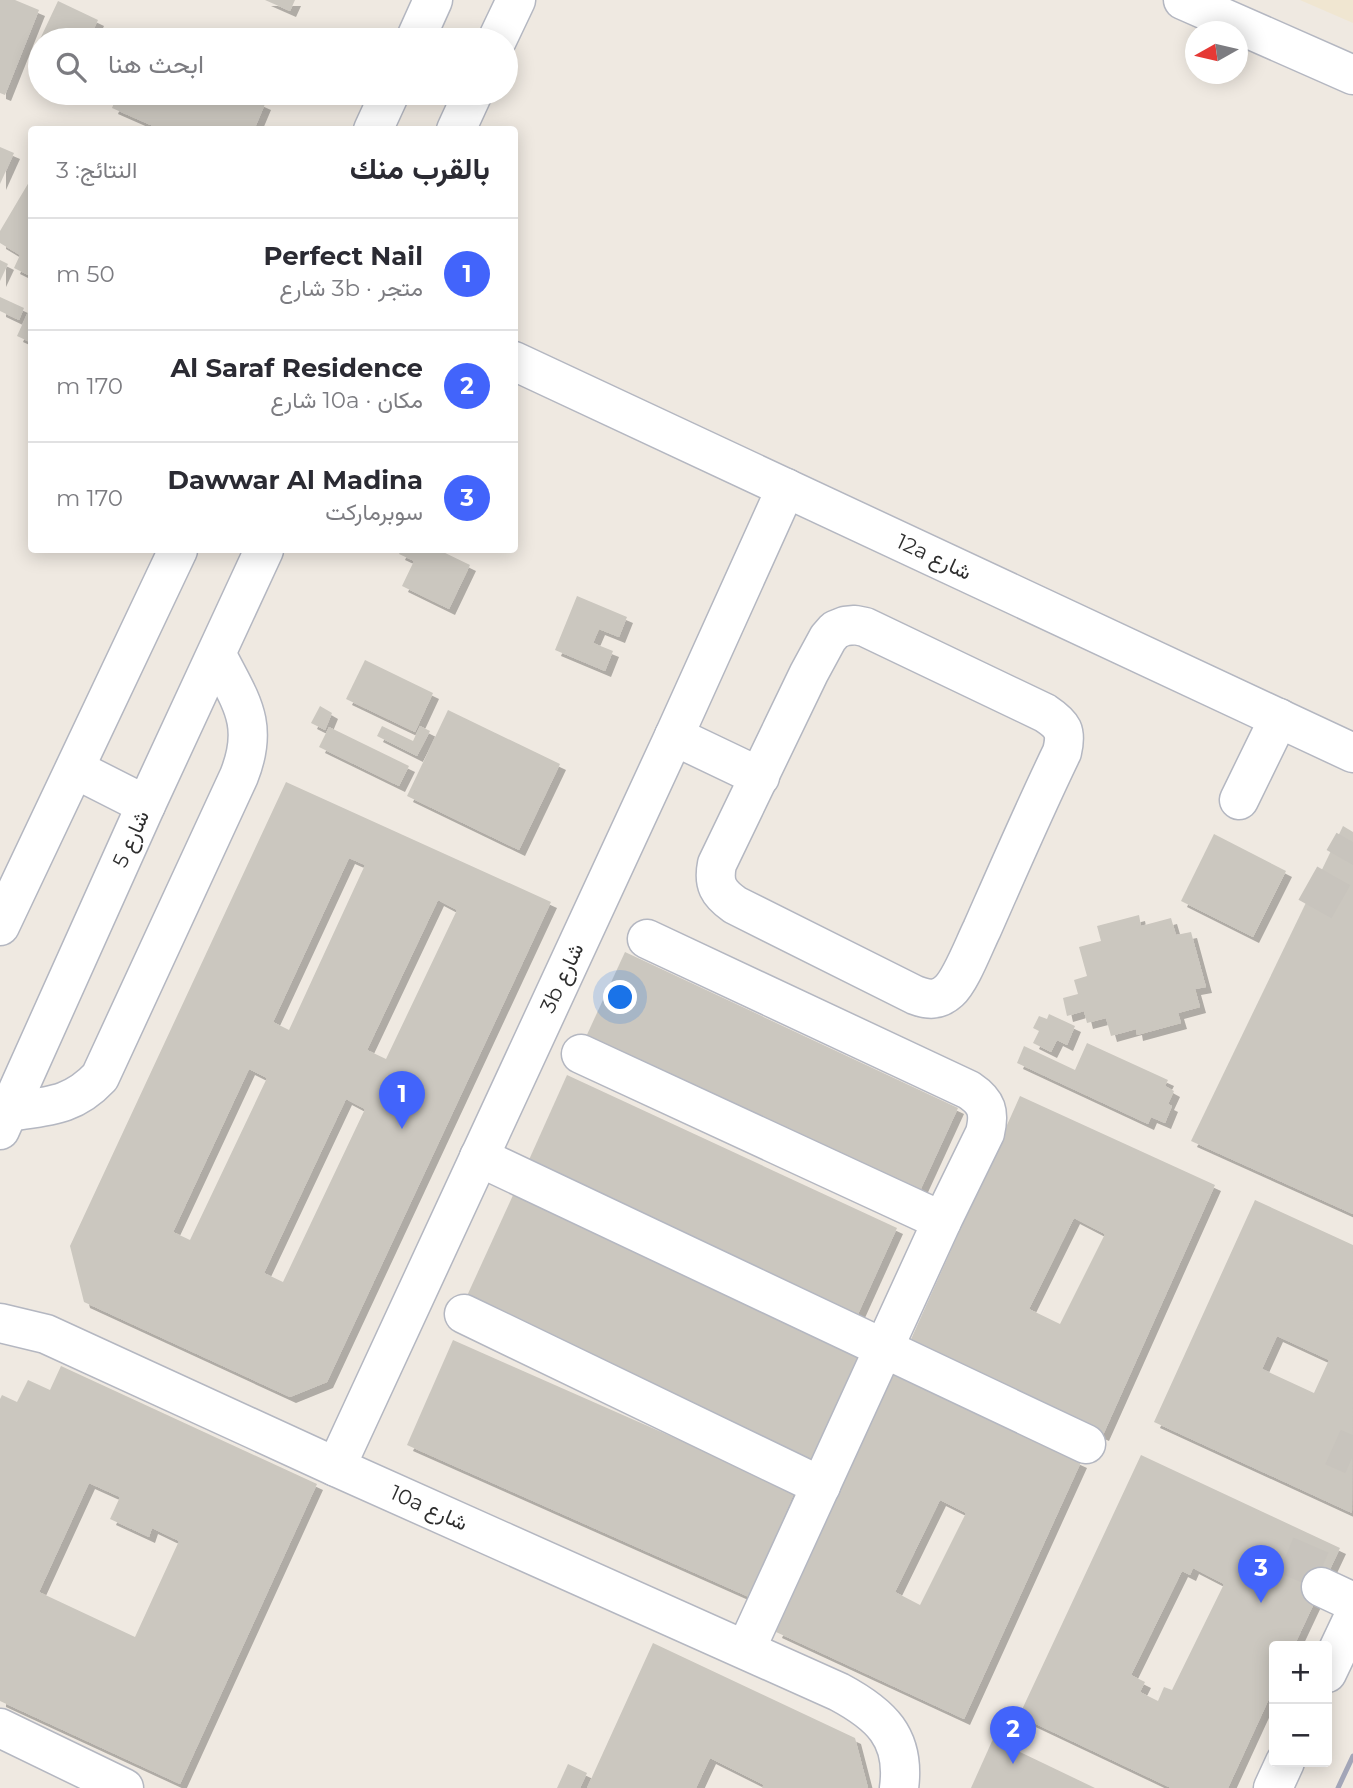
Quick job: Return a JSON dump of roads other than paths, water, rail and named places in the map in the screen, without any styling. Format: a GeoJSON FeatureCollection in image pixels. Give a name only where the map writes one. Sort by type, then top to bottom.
{"type":"FeatureCollection","features":[{"type":"Feature","properties":{"kind":"street"},"geometry":{"type":"LineString","coordinates":[[420,28],[433,0]]}},
{"type":"Feature","properties":{"kind":"street"},"geometry":{"type":"LineString","coordinates":[[503,28],[516,0]]}},
{"type":"Feature","properties":{"kind":"street"},"geometry":{"type":"LineString","coordinates":[[1183,0],[1353,75]]}},
{"type":"Feature","properties":{"kind":"street"},"geometry":{"type":"LineString","coordinates":[[375,126],[384,105]]}},
{"type":"Feature","properties":{"kind":"street"},"geometry":{"type":"LineString","coordinates":[[458,126],[467,105]]}},
{"type":"Feature","properties":{"kind":"street","name":"12a شارع"},"geometry":{"type":"LineString","coordinates":[[518,363],[1353,753]]}},
{"type":"Feature","properties":{"kind":"street","name":"3b شارع"},"geometry":{"type":"LineString","coordinates":[[311,1464],[480,1157],[786,488]]}},
{"type":"Feature","properties":{"kind":"street"},"geometry":{"type":"LineString","coordinates":[[0,926],[177,553]]}},
{"type":"Feature","properties":{"kind":"street","name":"شارع 5"},"geometry":{"type":"LineString","coordinates":[[4,1121],[263,553]]}},
{"type":"Feature","properties":{"kind":"street"},"geometry":{"type":"LineString","coordinates":[[845,626],[865,628],[932,659],[1045,713],[1063,729],[1062,752],[980,933],[952,990],[941,998],[927,1000],[915,995],[724,898],[715,876],[718,864],[760,777],[828,638],[835,630],[845,626]]}},
{"type":"Feature","properties":{"kind":"street"},"geometry":{"type":"LineString","coordinates":[[4,1121],[76,1098],[100,1077],[228,801],[245,761],[248,729],[246,713],[217,655]]}},
{"type":"Feature","properties":{"kind":"street"},"geometry":{"type":"LineString","coordinates":[[1238,800],[1279,718]]}},
{"type":"Feature","properties":{"kind":"street"},"geometry":{"type":"LineString","coordinates":[[674,736],[760,777]]}},
{"type":"Feature","properties":{"kind":"street"},"geometry":{"type":"LineString","coordinates":[[75,769],[146,805]]}},
{"type":"Feature","properties":{"kind":"street"},"geometry":{"type":"LineString","coordinates":[[647,939],[969,1090],[979,1097],[986,1108],[988,1121],[985,1133],[942,1221],[746,1650]]}},
{"type":"Feature","properties":{"kind":"street"},"geometry":{"type":"LineString","coordinates":[[581,1054],[942,1221]]}},
{"type":"Feature","properties":{"kind":"street"},"geometry":{"type":"LineString","coordinates":[[480,1157],[1086,1444]]}},
{"type":"Feature","properties":{"kind":"street","name":"10a شارع"},"geometry":{"type":"LineString","coordinates":[[0,1299],[46,1334],[311,1464],[814,1679],[853,1699],[872,1711],[888,1729],[898,1751],[901,1775],[899,1788]]}},
{"type":"Feature","properties":{"kind":"street"},"geometry":{"type":"LineString","coordinates":[[464,1314],[821,1486]]}},
{"type":"Feature","properties":{"kind":"street","name":"10a شارع"},"geometry":{"type":"LineString","coordinates":[[0,1323],[46,1334]]}},
{"type":"Feature","properties":{"kind":"street"},"geometry":{"type":"LineString","coordinates":[[1332,1662],[1353,1618]]}},
{"type":"Feature","properties":{"kind":"street","name":"10a شارع"},"geometry":{"type":"LineString","coordinates":[[814,1679],[864,1686],[885,1695],[902,1713],[914,1734],[918,1759],[913,1788]]}},
{"type":"Feature","properties":{"kind":"street"},"geometry":{"type":"LineString","coordinates":[[0,1728],[124,1788]]}},
{"type":"Feature","properties":{"kind":"street"},"geometry":{"type":"LineString","coordinates":[[1273,1788],[1283,1767]]}},
{"type":"Feature","properties":{"kind":"tunnel"},"geometry":{"type":"LineString","coordinates":[[1315,909],[1353,842]]}},
{"type":"Feature","properties":{"kind":"tunnel"},"geometry":{"type":"LineString","coordinates":[[1333,1447],[1353,1456]]}},
{"type":"Feature","properties":{"kind":"tunnel"},"geometry":{"type":"LineString","coordinates":[[1286,1555],[1328,1573]]}},
{"type":"Feature","properties":{"kind":"railway"},"geometry":{"type":"LineString","coordinates":[[1338,1788],[1353,1756]]}},
{"type":"Feature","properties":{"kind":"place","name":"Perfect Nail"},"geometry":{"type":"Point","coordinates":[402,1129]}},
{"type":"Feature","properties":{"kind":"place","name":"Dawwar Al Madina"},"geometry":{"type":"Point","coordinates":[1261,1603]}},
{"type":"Feature","properties":{"kind":"place","name":"Al Saraf Residence"},"geometry":{"type":"Point","coordinates":[1013,1764]}}]}
